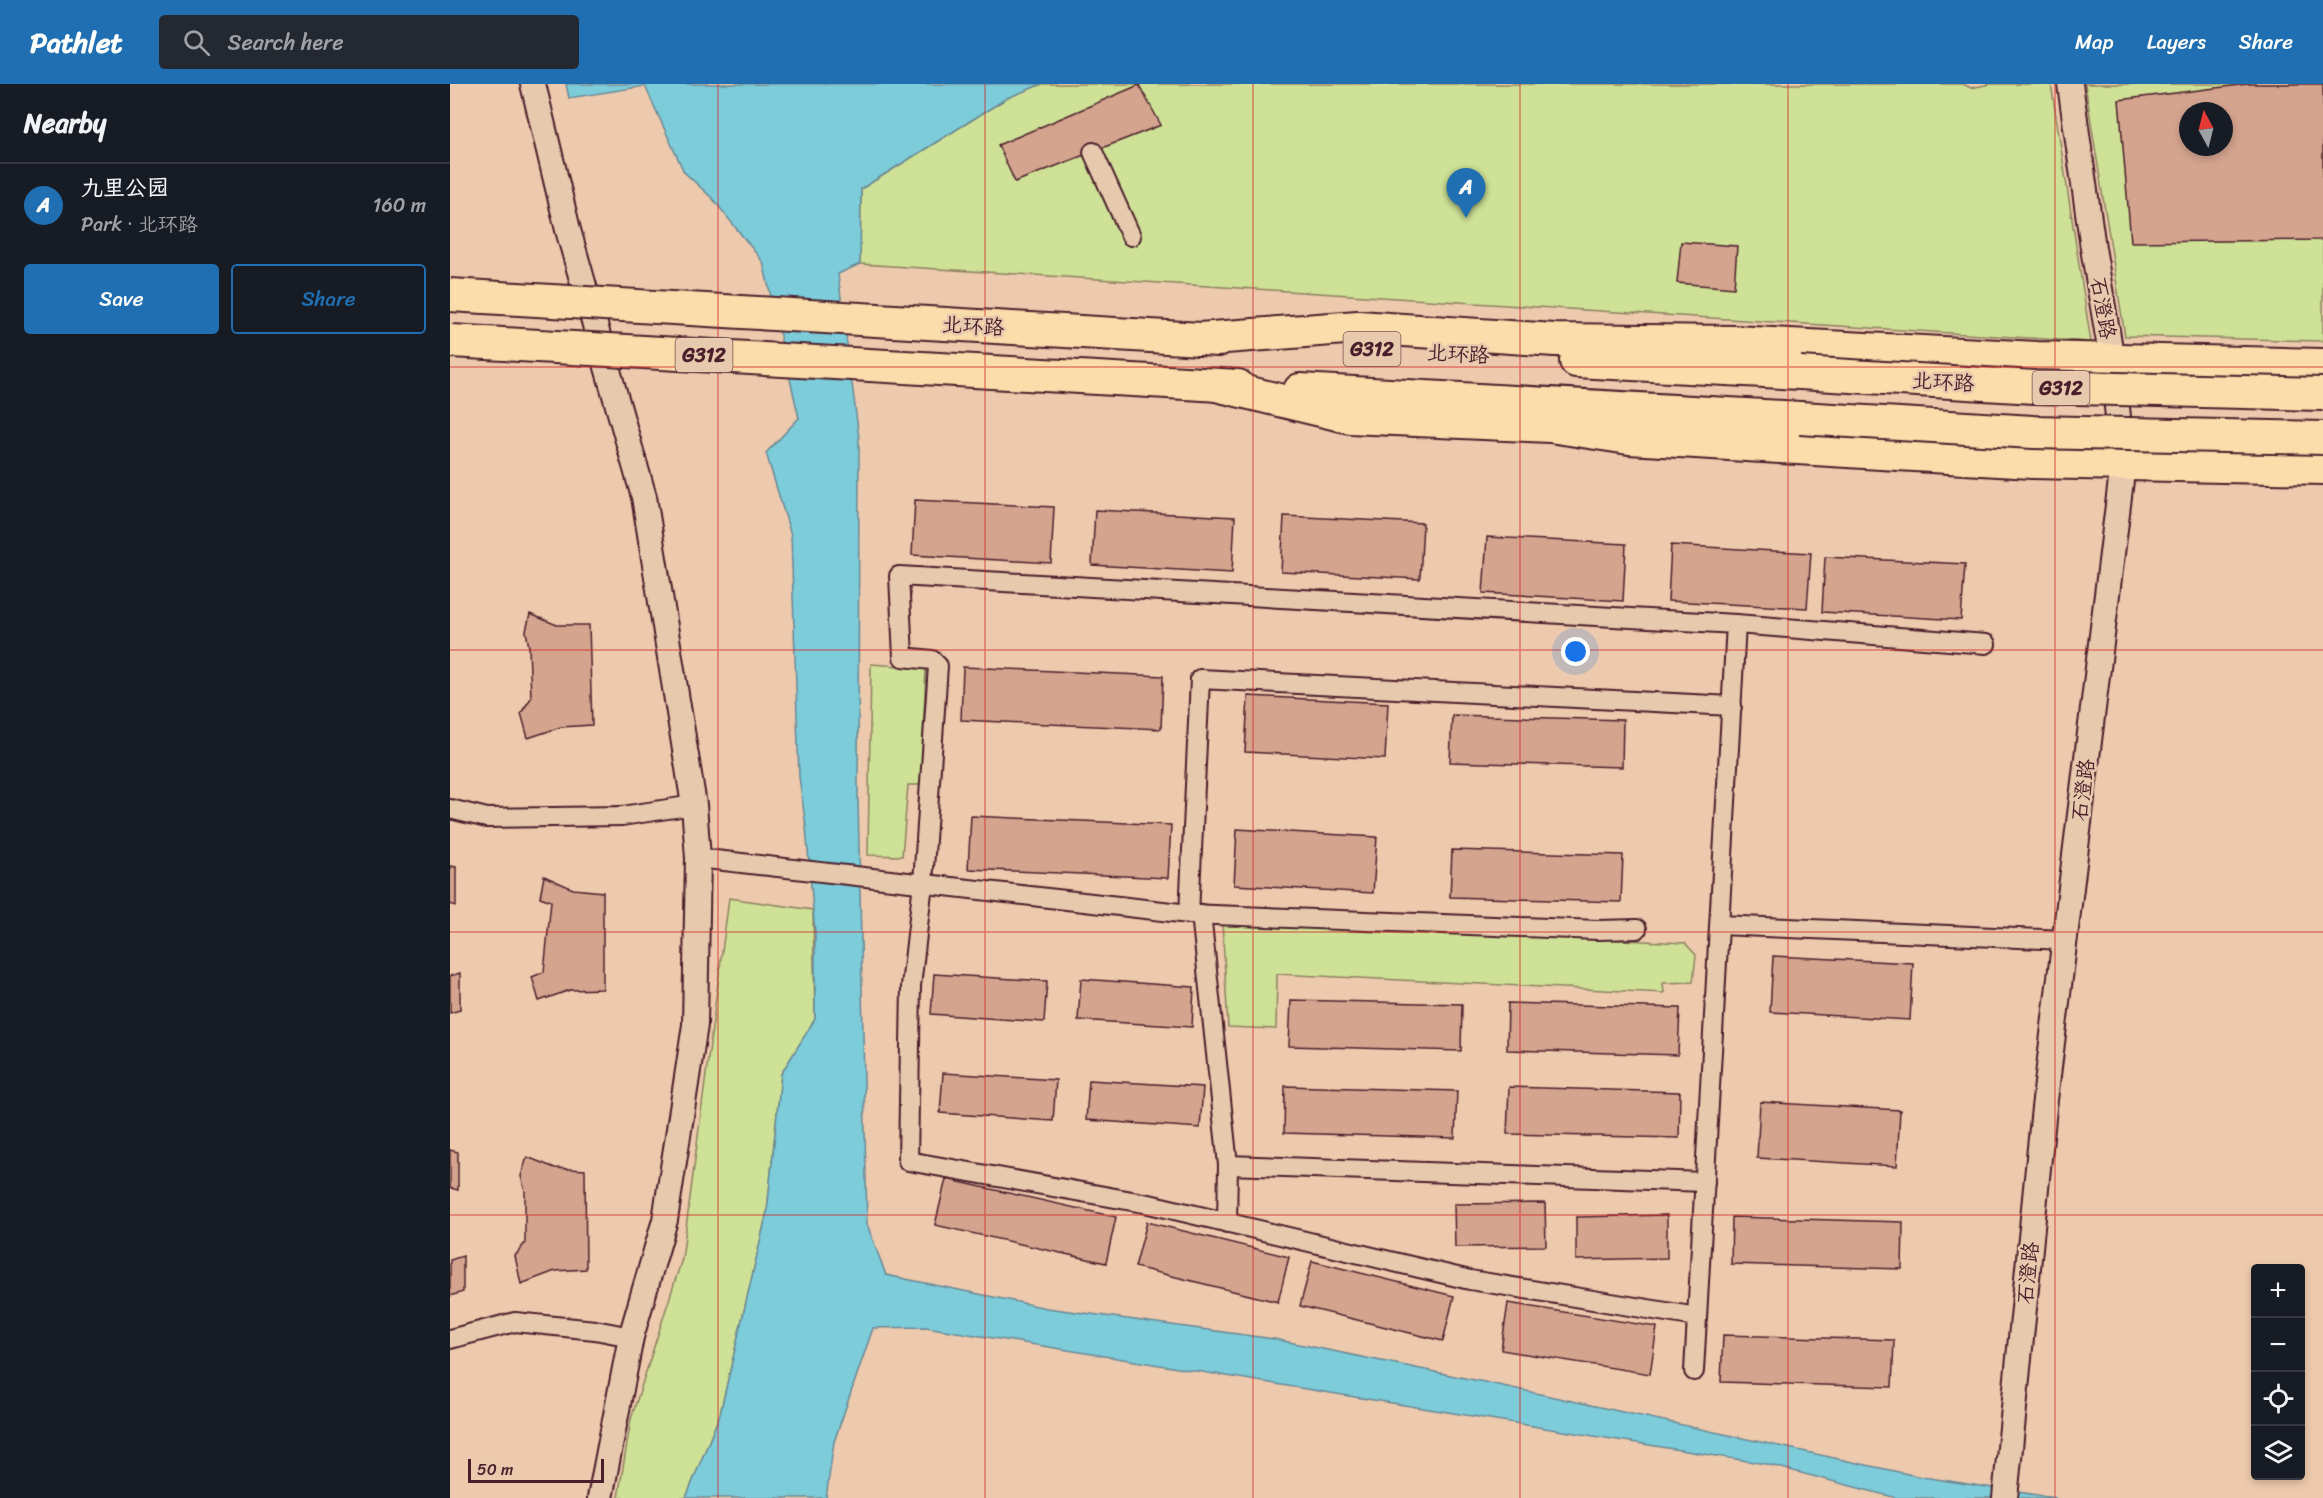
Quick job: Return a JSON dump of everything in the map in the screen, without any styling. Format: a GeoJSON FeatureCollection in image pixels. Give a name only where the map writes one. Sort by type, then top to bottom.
{"type":"FeatureCollection","features":[{"type":"Feature","properties":{"kind":"highway","name":"北环路"},"geometry":{"type":"LineString","coordinates":[[450,295],[2035,387],[2322,375]]}},
{"type":"Feature","properties":{"kind":"highway"},"geometry":{"type":"LineString","coordinates":[[1199,339],[1358,327],[1555,340],[1734,342],[2112,360],[2322,375]]}},
{"type":"Feature","properties":{"kind":"highway","name":"G312"},"geometry":{"type":"LineString","coordinates":[[451,341],[2033,432],[2323,438]]}},
{"type":"Feature","properties":{"kind":"highway"},"geometry":{"type":"LineString","coordinates":[[1216,385],[1350,417],[1550,426],[1641,439],[2032,462],[2323,468]]}},
{"type":"Feature","properties":{"kind":"street"},"geometry":{"type":"LineString","coordinates":[[533,84],[568,230],[644,497],[694,806],[698,858],[695,1025],[665,1220],[631,1337],[600,1498]]}},
{"type":"Feature","properties":{"kind":"street","name":"石澄路"},"geometry":{"type":"LineString","coordinates":[[2005,1498],[2044,1108],[2123,464],[2112,360],[2091,236],[2070,84]]}},
{"type":"Feature","properties":{"kind":"street"},"geometry":{"type":"LineString","coordinates":[[1093,152],[1131,236]]}},
{"type":"Feature","properties":{"kind":"street"},"geometry":{"type":"LineString","coordinates":[[1697,1317],[1470,1280],[1149,1204],[908,1161],[911,986],[923,883],[938,666],[932,660],[903,657],[899,576],[1736,624],[1986,644]]}},
{"type":"Feature","properties":{"kind":"street"},"geometry":{"type":"LineString","coordinates":[[1694,1371],[1736,624]]}},
{"type":"Feature","properties":{"kind":"street"},"geometry":{"type":"LineString","coordinates":[[1227,1223],[1228,1165],[1195,914],[1200,679],[1732,706]]}},
{"type":"Feature","properties":{"kind":"street"},"geometry":{"type":"LineString","coordinates":[[450,809],[487,818],[509,818],[622,816],[694,806]]}},
{"type":"Feature","properties":{"kind":"street"},"geometry":{"type":"LineString","coordinates":[[698,858],[1195,914],[1598,930],[1637,929]]}},
{"type":"Feature","properties":{"kind":"street"},"geometry":{"type":"LineString","coordinates":[[1720,925],[2065,940]]}},
{"type":"Feature","properties":{"kind":"street"},"geometry":{"type":"LineString","coordinates":[[1228,1165],[1705,1182]]}},
{"type":"Feature","properties":{"kind":"street"},"geometry":{"type":"LineString","coordinates":[[450,1339],[515,1322],[595,1330],[631,1337]]}},
{"type":"Feature","properties":{"kind":"green space"},"geometry":{"type":"Polygon","coordinates":[[[1042,84],[1963,84],[1971,88],[1990,84],[2051,84],[2091,342],[860,264],[861,189],[1007,98],[1042,84]]]}},
{"type":"Feature","properties":{"kind":"green space"},"geometry":{"type":"Polygon","coordinates":[[[2085,84],[2323,84],[2323,341],[2125,336],[2085,84]]]}},
{"type":"Feature","properties":{"kind":"green space"},"geometry":{"type":"Polygon","coordinates":[[[871,664],[926,668],[921,785],[908,785],[902,856],[868,855],[871,664]]]}},
{"type":"Feature","properties":{"kind":"green space"},"geometry":{"type":"Polygon","coordinates":[[[729,898],[813,910],[815,1020],[781,1074],[767,1212],[720,1414],[686,1498],[618,1498],[631,1419],[682,1259],[729,898]]]}},
{"type":"Feature","properties":{"kind":"green space"},"geometry":{"type":"Polygon","coordinates":[[[1222,921],[1685,943],[1696,955],[1693,982],[1663,983],[1664,993],[1277,974],[1276,1029],[1228,1027],[1222,921]]]}},
{"type":"Feature","properties":{"kind":"water"},"geometry":{"type":"Polygon","coordinates":[[[566,84],[1042,84],[1007,98],[861,189],[860,264],[838,274],[859,438],[858,798],[867,1224],[886,1275],[1047,1308],[1274,1339],[1917,1476],[2056,1498],[1897,1498],[1766,1464],[926,1327],[873,1328],[834,1442],[826,1498],[686,1498],[720,1414],[767,1212],[781,1074],[815,1019],[815,933],[806,827],[799,777],[791,535],[766,453],[799,418],[763,262],[713,199],[684,172],[645,86],[569,98],[566,84]]]}},
{"type":"Feature","properties":{"kind":"building"},"geometry":{"type":"Polygon","coordinates":[[[2248,84],[2323,84],[2323,240],[2131,242],[2119,100],[2248,84]]]}},
{"type":"Feature","properties":{"kind":"building"},"geometry":{"type":"Polygon","coordinates":[[[1139,85],[1161,125],[1015,182],[998,145],[1139,85]]]}},
{"type":"Feature","properties":{"kind":"building"},"geometry":{"type":"Polygon","coordinates":[[[1681,242],[1737,246],[1734,288],[1677,283],[1681,242]]]}},
{"type":"Feature","properties":{"kind":"building"},"geometry":{"type":"Polygon","coordinates":[[[915,500],[1054,507],[1051,563],[912,555],[915,500]]]}},
{"type":"Feature","properties":{"kind":"building"},"geometry":{"type":"Polygon","coordinates":[[[1095,510],[1235,517],[1232,573],[1092,565],[1095,510]]]}},
{"type":"Feature","properties":{"kind":"building"},"geometry":{"type":"Polygon","coordinates":[[[1284,516],[1423,523],[1420,579],[1281,572],[1284,516]]]}},
{"type":"Feature","properties":{"kind":"building"},"geometry":{"type":"Polygon","coordinates":[[[1487,537],[1626,544],[1623,601],[1483,593],[1487,537]]]}},
{"type":"Feature","properties":{"kind":"building"},"geometry":{"type":"Polygon","coordinates":[[[1671,545],[1811,553],[1807,608],[1668,601],[1671,545]]]}},
{"type":"Feature","properties":{"kind":"building"},"geometry":{"type":"Polygon","coordinates":[[[1825,557],[1965,564],[1961,620],[1822,612],[1825,557]]]}},
{"type":"Feature","properties":{"kind":"building"},"geometry":{"type":"Polygon","coordinates":[[[530,614],[557,625],[589,625],[592,725],[561,727],[528,738],[521,713],[531,698],[529,647],[526,631],[530,614]]]}},
{"type":"Feature","properties":{"kind":"building"},"geometry":{"type":"Polygon","coordinates":[[[963,667],[1163,676],[1161,729],[961,720],[963,667]]]}},
{"type":"Feature","properties":{"kind":"building"},"geometry":{"type":"Polygon","coordinates":[[[1248,696],[1388,703],[1385,759],[1245,752],[1248,696]]]}},
{"type":"Feature","properties":{"kind":"building"},"geometry":{"type":"Polygon","coordinates":[[[1452,715],[1623,720],[1622,767],[1450,762],[1452,715]]]}},
{"type":"Feature","properties":{"kind":"building"},"geometry":{"type":"Polygon","coordinates":[[[971,816],[1171,825],[1168,878],[968,869],[971,816]]]}},
{"type":"Feature","properties":{"kind":"building"},"geometry":{"type":"Polygon","coordinates":[[[1237,829],[1377,837],[1373,893],[1234,885],[1237,829]]]}},
{"type":"Feature","properties":{"kind":"building"},"geometry":{"type":"Polygon","coordinates":[[[1452,850],[1623,855],[1621,902],[1450,897],[1452,850]]]}},
{"type":"Feature","properties":{"kind":"building"},"geometry":{"type":"Polygon","coordinates":[[[450,866],[456,867],[456,906],[450,904],[450,866]]]}},
{"type":"Feature","properties":{"kind":"building"},"geometry":{"type":"Polygon","coordinates":[[[544,876],[573,889],[603,892],[603,989],[570,990],[539,1001],[532,977],[544,972],[551,901],[540,897],[544,876]]]}},
{"type":"Feature","properties":{"kind":"building"},"geometry":{"type":"Polygon","coordinates":[[[1773,956],[1913,963],[1910,1020],[1770,1012],[1773,956]]]}},
{"type":"Feature","properties":{"kind":"building"},"geometry":{"type":"Polygon","coordinates":[[[460,973],[460,1010],[450,1013],[450,976],[460,973]]]}},
{"type":"Feature","properties":{"kind":"building"},"geometry":{"type":"Polygon","coordinates":[[[934,974],[1047,981],[1044,1022],[931,1014],[934,974]]]}},
{"type":"Feature","properties":{"kind":"building"},"geometry":{"type":"Polygon","coordinates":[[[1081,979],[1194,987],[1192,1027],[1078,1020],[1081,979]]]}},
{"type":"Feature","properties":{"kind":"building"},"geometry":{"type":"Polygon","coordinates":[[[1291,1000],[1462,1004],[1461,1051],[1289,1046],[1291,1000]]]}},
{"type":"Feature","properties":{"kind":"building"},"geometry":{"type":"Polygon","coordinates":[[[1508,1003],[1680,1008],[1678,1055],[1507,1050],[1508,1003]]]}},
{"type":"Feature","properties":{"kind":"building"},"geometry":{"type":"Polygon","coordinates":[[[943,1073],[1056,1080],[1053,1121],[940,1113],[943,1073]]]}},
{"type":"Feature","properties":{"kind":"building"},"geometry":{"type":"Polygon","coordinates":[[[1089,1080],[1203,1087],[1200,1128],[1086,1120],[1089,1080]]]}},
{"type":"Feature","properties":{"kind":"building"},"geometry":{"type":"Polygon","coordinates":[[[1285,1086],[1457,1091],[1455,1138],[1284,1133],[1285,1086]]]}},
{"type":"Feature","properties":{"kind":"building"},"geometry":{"type":"Polygon","coordinates":[[[1509,1087],[1680,1092],[1679,1138],[1507,1134],[1509,1087]]]}},
{"type":"Feature","properties":{"kind":"building"},"geometry":{"type":"Polygon","coordinates":[[[1760,1102],[1900,1110],[1897,1166],[1757,1158],[1760,1102]]]}},
{"type":"Feature","properties":{"kind":"building"},"geometry":{"type":"Polygon","coordinates":[[[450,1150],[458,1152],[458,1190],[450,1188],[450,1150]]]}},
{"type":"Feature","properties":{"kind":"building"},"geometry":{"type":"Polygon","coordinates":[[[527,1157],[555,1168],[585,1170],[586,1269],[555,1271],[521,1284],[515,1256],[525,1243],[525,1191],[521,1176],[527,1157]]]}},
{"type":"Feature","properties":{"kind":"building"},"geometry":{"type":"Polygon","coordinates":[[[946,1179],[1116,1217],[1106,1263],[935,1225],[946,1179]]]}},
{"type":"Feature","properties":{"kind":"building"},"geometry":{"type":"Polygon","coordinates":[[[1545,1203],[1546,1246],[1455,1247],[1454,1204],[1545,1203]]]}},
{"type":"Feature","properties":{"kind":"building"},"geometry":{"type":"Polygon","coordinates":[[[1667,1215],[1667,1258],[1576,1260],[1576,1217],[1667,1215]]]}},
{"type":"Feature","properties":{"kind":"building"},"geometry":{"type":"Polygon","coordinates":[[[1732,1217],[1903,1222],[1902,1269],[1731,1264],[1732,1217]]]}},
{"type":"Feature","properties":{"kind":"building"},"geometry":{"type":"Polygon","coordinates":[[[1147,1222],[1289,1257],[1278,1302],[1135,1267],[1147,1222]]]}},
{"type":"Feature","properties":{"kind":"building"},"geometry":{"type":"Polygon","coordinates":[[[463,1256],[463,1292],[450,1296],[450,1260],[463,1256]]]}},
{"type":"Feature","properties":{"kind":"building"},"geometry":{"type":"Polygon","coordinates":[[[1312,1261],[1454,1296],[1443,1341],[1300,1306],[1312,1261]]]}},
{"type":"Feature","properties":{"kind":"building"},"geometry":{"type":"Polygon","coordinates":[[[1508,1303],[1657,1327],[1650,1374],[1501,1350],[1508,1303]]]}},
{"type":"Feature","properties":{"kind":"building"},"geometry":{"type":"Polygon","coordinates":[[[1723,1335],[1894,1340],[1892,1387],[1721,1382],[1723,1335]]]}},
{"type":"Feature","properties":{"kind":"place","name":"九里公园"},"geometry":{"type":"Point","coordinates":[1466,218]}}]}
